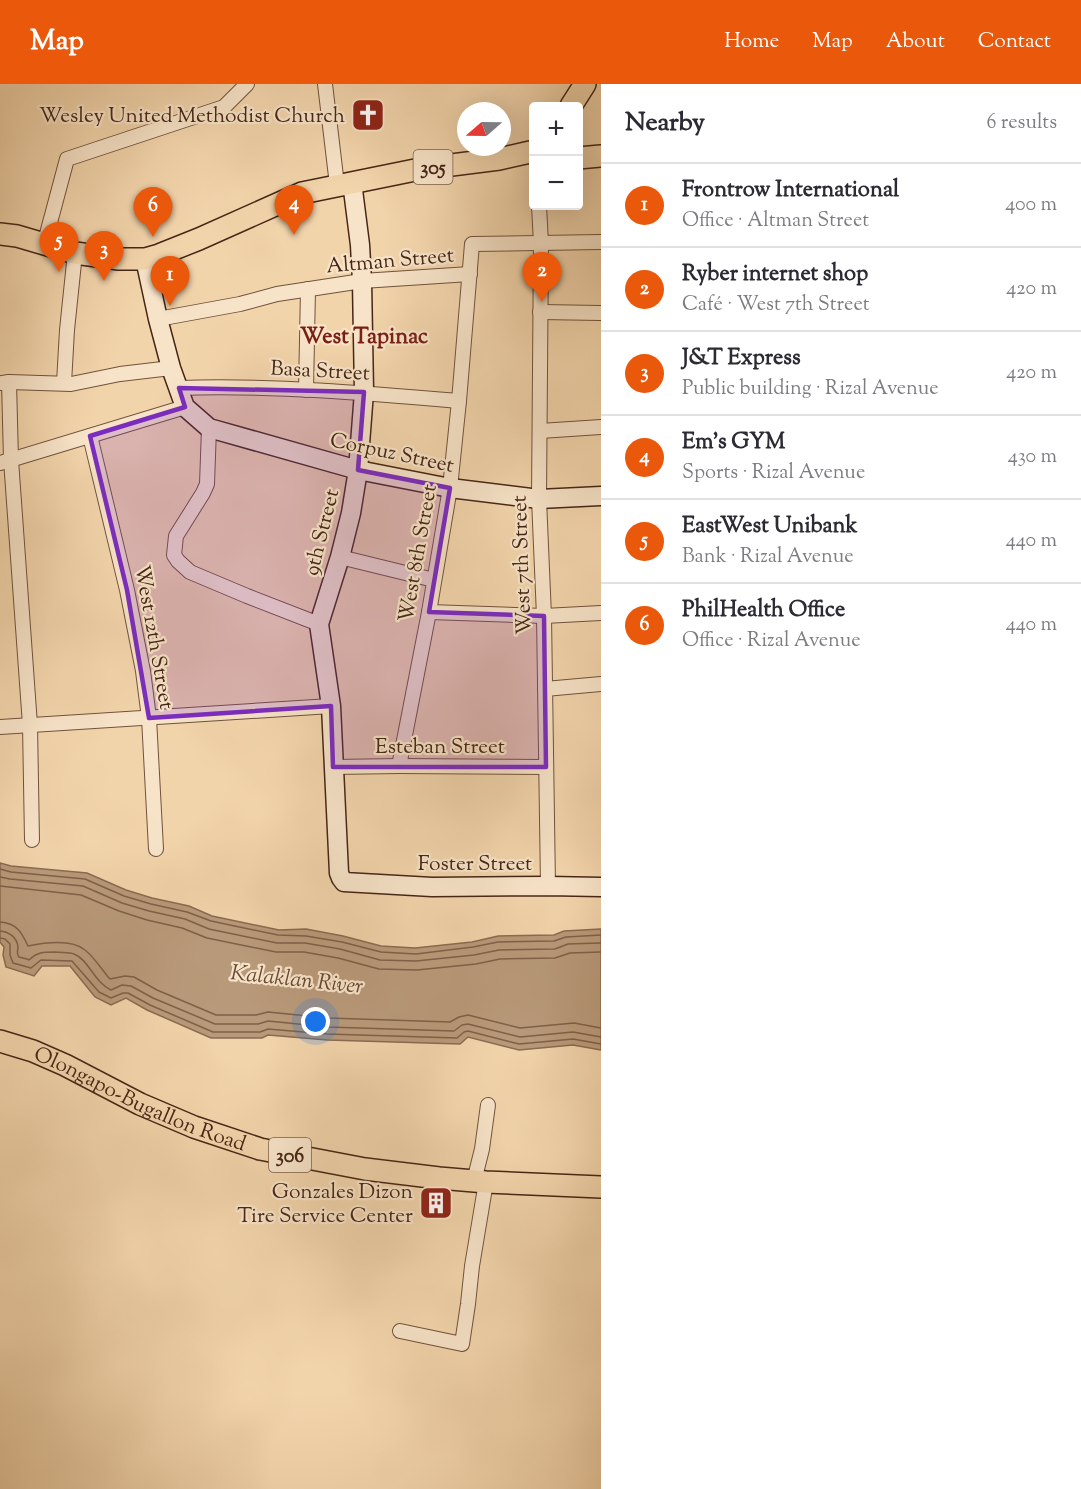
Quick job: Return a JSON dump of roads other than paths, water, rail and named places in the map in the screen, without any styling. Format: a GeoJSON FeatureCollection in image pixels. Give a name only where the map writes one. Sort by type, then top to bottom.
{"type":"FeatureCollection","features":[{"type":"Feature","properties":{"kind":"main road"},"geometry":{"type":"LineString","coordinates":[[574,102],[585,84]]}},
{"type":"Feature","properties":{"kind":"main road","name":"305"},"geometry":{"type":"LineString","coordinates":[[0,234],[17,236],[75,253],[119,259],[145,259],[199,239],[302,194],[420,169],[499,159],[529,150]]}},
{"type":"Feature","properties":{"kind":"main road"},"geometry":{"type":"LineString","coordinates":[[583,158],[601,156]]}},
{"type":"Feature","properties":{"kind":"main road","name":"Olongapo-Bugallon Road"},"geometry":{"type":"LineString","coordinates":[[0,1041],[65,1065],[140,1104],[194,1127],[260,1149],[365,1169],[480,1182],[601,1186]]}},
{"type":"Feature","properties":{"kind":"street"},"geometry":{"type":"LineString","coordinates":[[44,244],[67,159],[224,107],[247,84]]}},
{"type":"Feature","properties":{"kind":"street","name":"9th Street"},"geometry":{"type":"LineString","coordinates":[[325,84],[344,184],[360,245],[362,280],[364,392],[358,470],[340,558],[319,624],[331,706],[339,873],[342,881],[350,882]]}},
{"type":"Feature","properties":{"kind":"street","name":"West 7th Street"},"geometry":{"type":"LineString","coordinates":[[539,210],[541,243],[539,499],[544,616],[548,885]]}},
{"type":"Feature","properties":{"kind":"street","name":"Altman Street"},"geometry":{"type":"LineString","coordinates":[[158,319],[240,304],[277,294],[362,280],[470,274],[473,243],[601,242]]}},
{"type":"Feature","properties":{"kind":"street"},"geometry":{"type":"LineString","coordinates":[[64,383],[75,253]]}},
{"type":"Feature","properties":{"kind":"street","name":"Corpuz Street"},"geometry":{"type":"LineString","coordinates":[[145,259],[171,368],[186,407],[209,429],[358,470],[450,488],[539,499],[601,496]]}},
{"type":"Feature","properties":{"kind":"street","name":"West 8th Street"},"geometry":{"type":"LineString","coordinates":[[399,766],[450,488],[470,274]]}},
{"type":"Feature","properties":{"kind":"street"},"geometry":{"type":"LineString","coordinates":[[306,390],[308,289]]}},
{"type":"Feature","properties":{"kind":"street"},"geometry":{"type":"LineString","coordinates":[[540,312],[601,313]]}},
{"type":"Feature","properties":{"kind":"street"},"geometry":{"type":"LineString","coordinates":[[32,840],[30,725],[5,462],[4,383],[71,384],[120,374],[171,368]]}},
{"type":"Feature","properties":{"kind":"street","name":"Basa Street"},"geometry":{"type":"LineString","coordinates":[[179,388],[265,388],[364,392],[459,401]]}},
{"type":"Feature","properties":{"kind":"street"},"geometry":{"type":"LineString","coordinates":[[5,462],[186,407]]}},
{"type":"Feature","properties":{"kind":"street"},"geometry":{"type":"LineString","coordinates":[[540,431],[601,427]]}},
{"type":"Feature","properties":{"kind":"street"},"geometry":{"type":"LineString","coordinates":[[209,429],[207,484],[176,537],[174,555],[190,572],[319,624]]}},
{"type":"Feature","properties":{"kind":"street","name":"West 12th Street"},"geometry":{"type":"LineString","coordinates":[[90,436],[127,590],[143,671],[149,718],[156,849]]}},
{"type":"Feature","properties":{"kind":"street"},"geometry":{"type":"LineString","coordinates":[[340,558],[434,580]]}},
{"type":"Feature","properties":{"kind":"street"},"geometry":{"type":"LineString","coordinates":[[429,612],[544,616],[601,613]]}},
{"type":"Feature","properties":{"kind":"street"},"geometry":{"type":"LineString","coordinates":[[545,689],[601,684]]}},
{"type":"Feature","properties":{"kind":"street"},"geometry":{"type":"LineString","coordinates":[[0,727],[331,706]]}},
{"type":"Feature","properties":{"kind":"street","name":"Esteban Street"},"geometry":{"type":"LineString","coordinates":[[333,767],[546,767]]}},
{"type":"Feature","properties":{"kind":"street","name":"Foster Street"},"geometry":{"type":"LineString","coordinates":[[350,882],[432,887],[548,885],[601,887]]}},
{"type":"Feature","properties":{"kind":"street"},"geometry":{"type":"LineString","coordinates":[[400,1331],[462,1344],[488,1105]]}},
{"type":"Feature","properties":{"kind":"water","name":"Kalaklan River"},"geometry":{"type":"Polygon","coordinates":[[[0,863],[87,873],[126,890],[189,906],[212,916],[279,930],[306,929],[381,946],[415,948],[472,942],[498,936],[554,935],[564,931],[601,929],[601,1050],[573,1045],[519,1050],[468,1037],[460,1044],[327,1040],[268,1035],[262,1038],[211,1038],[147,1010],[126,998],[111,1005],[95,997],[70,966],[42,966],[34,976],[6,967],[4,947],[0,942],[0,863]]]}},
{"type":"Feature","properties":{"kind":"place","name":"Wesley United Methodist Church"},"geometry":{"type":"Point","coordinates":[368,115]}},
{"type":"Feature","properties":{"kind":"place","name":"Em's GYM"},"geometry":{"type":"Point","coordinates":[294,235]}},
{"type":"Feature","properties":{"kind":"place","name":"PhilHealth Office"},"geometry":{"type":"Point","coordinates":[153,237]}},
{"type":"Feature","properties":{"kind":"place","name":"EastWest Unibank"},"geometry":{"type":"Point","coordinates":[59,272]}},
{"type":"Feature","properties":{"kind":"place","name":"J&T Express"},"geometry":{"type":"Point","coordinates":[104,281]}},
{"type":"Feature","properties":{"kind":"place","name":"Ryber internet shop"},"geometry":{"type":"Point","coordinates":[542,302]}},
{"type":"Feature","properties":{"kind":"place","name":"Frontrow International"},"geometry":{"type":"Point","coordinates":[170,306]}},
{"type":"Feature","properties":{"kind":"place","name":"Gonzales Dizon Tire Service Center"},"geometry":{"type":"Point","coordinates":[436,1203]}},
{"type":"Feature","properties":{"kind":"district","name":"West Tapinac"},"geometry":{"type":"Point","coordinates":[364,335]}}]}
